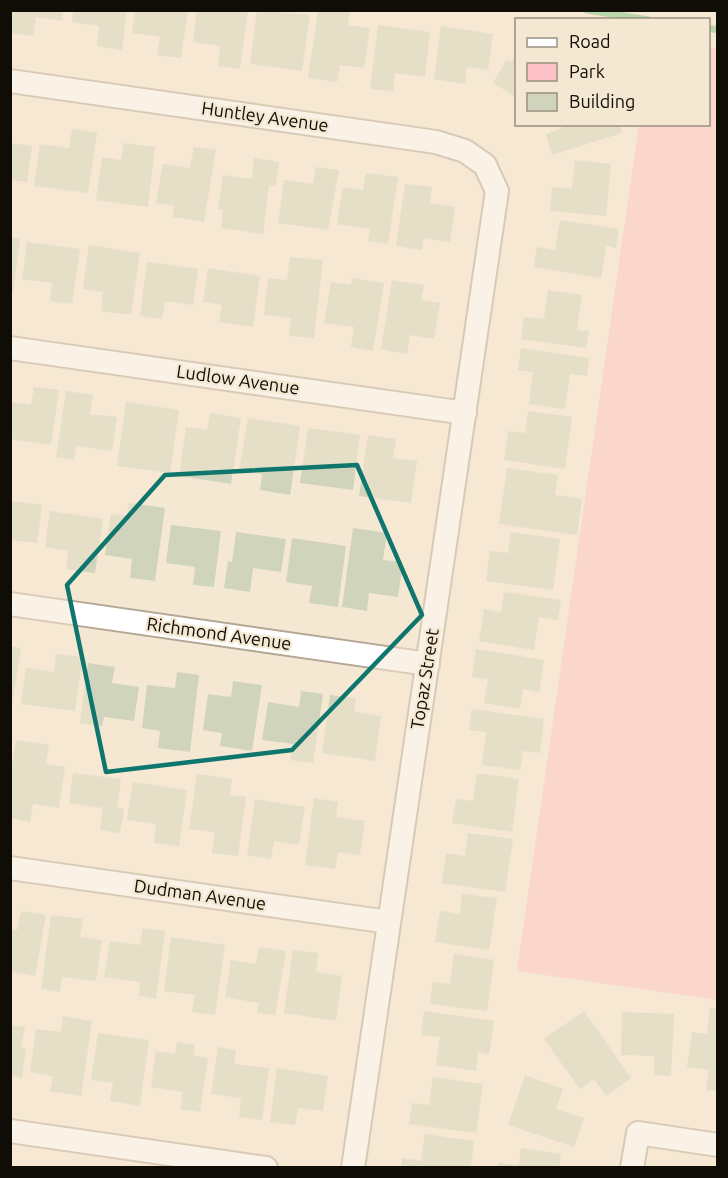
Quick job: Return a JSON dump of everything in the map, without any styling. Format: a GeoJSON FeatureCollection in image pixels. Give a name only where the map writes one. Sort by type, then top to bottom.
{"type":"FeatureCollection","features":[{"type":"Feature","properties":{"kind":"street","name":"Huntley Avenue"},"geometry":{"type":"LineString","coordinates":[[10,81],[436,142],[465,151],[485,165],[497,191]]}},
{"type":"Feature","properties":{"kind":"street","name":"Topaz Street"},"geometry":{"type":"LineString","coordinates":[[353,1167],[497,191]]}},
{"type":"Feature","properties":{"kind":"street","name":"Ludlow Avenue"},"geometry":{"type":"LineString","coordinates":[[10,348],[465,413]]}},
{"type":"Feature","properties":{"kind":"street","name":"Richmond Avenue"},"geometry":{"type":"LineString","coordinates":[[10,604],[428,664]]}},
{"type":"Feature","properties":{"kind":"street","name":"Dudman Avenue"},"geometry":{"type":"LineString","coordinates":[[10,868],[389,922]]}},
{"type":"Feature","properties":{"kind":"street"},"geometry":{"type":"LineString","coordinates":[[10,1131],[266,1167]]}},
{"type":"Feature","properties":{"kind":"street"},"geometry":{"type":"LineString","coordinates":[[632,1167],[638,1133],[717,1145]]}},
{"type":"Feature","properties":{"kind":"highlighted area"},"geometry":{"type":"Polygon","coordinates":[[[357,465],[422,615],[292,750],[106,772],[67,585],[165,475],[357,465]]]}},
{"type":"Feature","properties":{"kind":"green space"},"geometry":{"type":"Polygon","coordinates":[[[710,47],[718,49],[717,1000],[517,971],[639,126],[710,126],[710,47]]]}},
{"type":"Feature","properties":{"kind":"building"},"geometry":{"type":"Polygon","coordinates":[[[13,10],[63,10],[62,21],[36,17],[33,36],[10,33],[13,10]]]}},
{"type":"Feature","properties":{"kind":"building"},"geometry":{"type":"Polygon","coordinates":[[[73,10],[127,10],[122,50],[97,46],[99,26],[72,22],[73,10]]]}},
{"type":"Feature","properties":{"kind":"building"},"geometry":{"type":"Polygon","coordinates":[[[135,10],[188,10],[181,58],[157,55],[160,37],[132,33],[135,10]]]}},
{"type":"Feature","properties":{"kind":"building"},"geometry":{"type":"Polygon","coordinates":[[[197,10],[248,10],[240,69],[218,66],[220,46],[193,42],[197,10]]]}},
{"type":"Feature","properties":{"kind":"building"},"geometry":{"type":"Polygon","coordinates":[[[257,10],[310,15],[302,71],[250,64],[257,10]]]}},
{"type":"Feature","properties":{"kind":"building"},"geometry":{"type":"Polygon","coordinates":[[[318,10],[350,10],[348,25],[370,28],[364,68],[340,65],[337,82],[308,78],[318,10]]]}},
{"type":"Feature","properties":{"kind":"building"},"geometry":{"type":"Polygon","coordinates":[[[378,25],[430,32],[425,77],[395,73],[393,91],[370,89],[378,25]]]}},
{"type":"Feature","properties":{"kind":"building"},"geometry":{"type":"Polygon","coordinates":[[[441,26],[493,34],[488,70],[467,67],[465,84],[434,79],[441,26]]]}},
{"type":"Feature","properties":{"kind":"building"},"geometry":{"type":"Polygon","coordinates":[[[515,55],[515,96],[493,83],[507,59],[511,62],[515,55]]]}},
{"type":"Feature","properties":{"kind":"building"},"geometry":{"type":"Polygon","coordinates":[[[562,126],[620,126],[622,133],[552,155],[546,134],[562,128],[562,126]]]}},
{"type":"Feature","properties":{"kind":"building"},"geometry":{"type":"Polygon","coordinates":[[[72,129],[97,133],[88,193],[34,186],[40,144],[69,148],[72,129]]]}},
{"type":"Feature","properties":{"kind":"building"},"geometry":{"type":"Polygon","coordinates":[[[10,143],[32,146],[27,182],[10,180],[10,143]]]}},
{"type":"Feature","properties":{"kind":"building"},"geometry":{"type":"Polygon","coordinates":[[[124,143],[155,147],[148,207],[96,200],[102,157],[121,160],[124,143]]]}},
{"type":"Feature","properties":{"kind":"building"},"geometry":{"type":"Polygon","coordinates":[[[194,147],[216,150],[204,222],[173,217],[174,206],[156,203],[163,164],[190,168],[194,147]]]}},
{"type":"Feature","properties":{"kind":"building"},"geometry":{"type":"Polygon","coordinates":[[[254,158],[279,162],[276,186],[269,185],[263,234],[221,228],[223,210],[218,209],[223,175],[252,179],[254,158]]]}},
{"type":"Feature","properties":{"kind":"building"},"geometry":{"type":"Polygon","coordinates":[[[575,160],[611,164],[606,216],[550,211],[552,187],[572,189],[575,160]]]}},
{"type":"Feature","properties":{"kind":"building"},"geometry":{"type":"Polygon","coordinates":[[[316,167],[339,170],[328,230],[278,223],[284,180],[313,184],[316,167]]]}},
{"type":"Feature","properties":{"kind":"building"},"geometry":{"type":"Polygon","coordinates":[[[366,173],[398,177],[388,244],[368,241],[370,229],[337,224],[343,187],[363,190],[366,173]]]}},
{"type":"Feature","properties":{"kind":"building"},"geometry":{"type":"Polygon","coordinates":[[[405,184],[432,187],[430,203],[455,207],[450,242],[423,238],[422,250],[396,246],[405,184]]]}},
{"type":"Feature","properties":{"kind":"building"},"geometry":{"type":"Polygon","coordinates":[[[560,220],[619,229],[616,248],[606,246],[601,278],[534,267],[537,247],[555,250],[560,220]]]}},
{"type":"Feature","properties":{"kind":"building"},"geometry":{"type":"Polygon","coordinates":[[[10,237],[20,238],[13,293],[10,293],[10,237]]]}},
{"type":"Feature","properties":{"kind":"building"},"geometry":{"type":"Polygon","coordinates":[[[27,242],[80,249],[72,304],[50,301],[52,283],[22,279],[27,242]]]}},
{"type":"Feature","properties":{"kind":"building"},"geometry":{"type":"Polygon","coordinates":[[[89,245],[140,253],[131,315],[101,311],[103,292],[83,289],[89,245]]]}},
{"type":"Feature","properties":{"kind":"building"},"geometry":{"type":"Polygon","coordinates":[[[290,257],[323,260],[314,338],[289,336],[291,318],[264,315],[268,278],[287,280],[290,257]]]}},
{"type":"Feature","properties":{"kind":"building"},"geometry":{"type":"Polygon","coordinates":[[[147,262],[198,269],[193,305],[165,301],[162,319],[140,316],[147,262]]]}},
{"type":"Feature","properties":{"kind":"building"},"geometry":{"type":"Polygon","coordinates":[[[208,268],[260,276],[253,327],[219,322],[222,305],[203,302],[208,268]]]}},
{"type":"Feature","properties":{"kind":"building"},"geometry":{"type":"Polygon","coordinates":[[[352,278],[384,283],[373,351],[351,347],[354,327],[324,323],[331,282],[351,285],[352,278]]]}},
{"type":"Feature","properties":{"kind":"building"},"geometry":{"type":"Polygon","coordinates":[[[392,280],[424,285],[421,300],[440,303],[434,339],[410,335],[407,354],[381,349],[392,280]]]}},
{"type":"Feature","properties":{"kind":"building"},"geometry":{"type":"Polygon","coordinates":[[[548,290],[582,295],[577,330],[589,331],[586,348],[521,339],[524,317],[544,319],[548,290]]]}},
{"type":"Feature","properties":{"kind":"building"},"geometry":{"type":"Polygon","coordinates":[[[521,348],[589,358],[587,376],[570,374],[565,409],[529,404],[533,372],[518,370],[521,348]]]}},
{"type":"Feature","properties":{"kind":"building"},"geometry":{"type":"Polygon","coordinates":[[[34,387],[59,390],[51,445],[10,439],[10,402],[31,405],[34,387]]]}},
{"type":"Feature","properties":{"kind":"building"},"geometry":{"type":"Polygon","coordinates":[[[66,391],[93,395],[90,414],[117,417],[112,451],[76,446],[74,460],[56,457],[66,391]]]}},
{"type":"Feature","properties":{"kind":"building"},"geometry":{"type":"Polygon","coordinates":[[[126,402],[179,410],[170,473],[117,466],[126,402]]]}},
{"type":"Feature","properties":{"kind":"building"},"geometry":{"type":"Polygon","coordinates":[[[528,411],[572,417],[565,469],[504,460],[508,431],[525,433],[528,411]]]}},
{"type":"Feature","properties":{"kind":"building"},"geometry":{"type":"Polygon","coordinates":[[[210,413],[241,418],[231,484],[179,476],[186,427],[207,430],[210,413]]]}},
{"type":"Feature","properties":{"kind":"building"},"geometry":{"type":"Polygon","coordinates":[[[248,418],[300,426],[290,495],[260,490],[262,474],[239,471],[248,418]]]}},
{"type":"Feature","properties":{"kind":"building"},"geometry":{"type":"Polygon","coordinates":[[[308,428],[360,435],[353,490],[300,483],[308,428]]]}},
{"type":"Feature","properties":{"kind":"building"},"geometry":{"type":"Polygon","coordinates":[[[368,435],[396,439],[393,458],[417,461],[411,503],[359,496],[368,435]]]}},
{"type":"Feature","properties":{"kind":"building"},"geometry":{"type":"Polygon","coordinates":[[[507,468],[558,475],[555,495],[582,499],[577,535],[499,524],[507,468]]]}},
{"type":"Feature","properties":{"kind":"building"},"geometry":{"type":"Polygon","coordinates":[[[10,501],[42,505],[37,543],[10,540],[10,501]]]}},
{"type":"Feature","properties":{"kind":"building"},"geometry":{"type":"Polygon","coordinates":[[[129,503],[165,508],[155,581],[130,578],[132,559],[105,555],[111,514],[127,516],[129,503]]]}},
{"type":"Feature","properties":{"kind":"building"},"geometry":{"type":"Polygon","coordinates":[[[50,511],[103,519],[95,573],[66,569],[68,551],[45,547],[50,511]]]}},
{"type":"Feature","properties":{"kind":"building"},"geometry":{"type":"Polygon","coordinates":[[[171,525],[221,531],[214,587],[193,585],[195,567],[166,563],[171,525]]]}},
{"type":"Feature","properties":{"kind":"building"},"geometry":{"type":"Polygon","coordinates":[[[353,528],[387,533],[383,560],[403,562],[398,597],[369,593],[367,611],[342,607],[353,528]]]}},
{"type":"Feature","properties":{"kind":"building"},"geometry":{"type":"Polygon","coordinates":[[[236,532],[286,539],[281,572],[253,568],[250,592],[224,588],[228,561],[232,562],[236,532]]]}},
{"type":"Feature","properties":{"kind":"building"},"geometry":{"type":"Polygon","coordinates":[[[511,532],[560,539],[553,590],[486,581],[490,551],[508,553],[511,532]]]}},
{"type":"Feature","properties":{"kind":"building"},"geometry":{"type":"Polygon","coordinates":[[[292,538],[346,546],[338,607],[309,603],[312,586],[286,582],[292,538]]]}},
{"type":"Feature","properties":{"kind":"building"},"geometry":{"type":"Polygon","coordinates":[[[504,592],[561,600],[558,620],[539,617],[534,650],[479,641],[484,609],[501,612],[504,592]]]}},
{"type":"Feature","properties":{"kind":"building"},"geometry":{"type":"Polygon","coordinates":[[[10,646],[21,648],[12,705],[10,705],[10,646]]]}},
{"type":"Feature","properties":{"kind":"building"},"geometry":{"type":"Polygon","coordinates":[[[476,649],[544,660],[539,692],[523,689],[520,709],[484,703],[488,679],[472,677],[476,649]]]}},
{"type":"Feature","properties":{"kind":"building"},"geometry":{"type":"Polygon","coordinates":[[[56,654],[83,657],[75,711],[21,704],[26,668],[54,672],[56,654]]]}},
{"type":"Feature","properties":{"kind":"building"},"geometry":{"type":"Polygon","coordinates":[[[88,663],[115,667],[112,683],[139,687],[134,721],[104,717],[102,726],[80,723],[88,663]]]}},
{"type":"Feature","properties":{"kind":"building"},"geometry":{"type":"Polygon","coordinates":[[[177,672],[199,675],[190,752],[158,748],[160,731],[142,728],[147,685],[175,688],[177,672]]]}},
{"type":"Feature","properties":{"kind":"building"},"geometry":{"type":"Polygon","coordinates":[[[233,681],[262,685],[252,751],[220,746],[222,733],[203,730],[208,694],[231,697],[233,681]]]}},
{"type":"Feature","properties":{"kind":"building"},"geometry":{"type":"Polygon","coordinates":[[[301,691],[323,694],[313,763],[290,760],[293,744],[262,740],[268,702],[299,707],[301,691]]]}},
{"type":"Feature","properties":{"kind":"building"},"geometry":{"type":"Polygon","coordinates":[[[330,695],[356,698],[354,712],[381,716],[375,761],[322,753],[330,695]]]}},
{"type":"Feature","properties":{"kind":"building"},"geometry":{"type":"Polygon","coordinates":[[[472,709],[544,719],[540,753],[523,751],[520,770],[482,765],[486,732],[469,730],[472,709]]]}},
{"type":"Feature","properties":{"kind":"building"},"geometry":{"type":"Polygon","coordinates":[[[16,740],[49,745],[46,764],[65,767],[59,808],[33,804],[30,822],[10,818],[10,777],[16,740]]]}},
{"type":"Feature","properties":{"kind":"building"},"geometry":{"type":"Polygon","coordinates":[[[73,773],[121,779],[117,808],[124,809],[120,833],[100,830],[103,808],[69,803],[73,773]]]}},
{"type":"Feature","properties":{"kind":"building"},"geometry":{"type":"Polygon","coordinates":[[[477,773],[519,779],[512,832],[452,823],[456,799],[473,801],[477,773]]]}},
{"type":"Feature","properties":{"kind":"building"},"geometry":{"type":"Polygon","coordinates":[[[197,774],[232,779],[230,795],[246,797],[238,856],[212,853],[215,832],[189,829],[197,774]]]}},
{"type":"Feature","properties":{"kind":"building"},"geometry":{"type":"Polygon","coordinates":[[[133,782],[187,790],[179,846],[154,843],[156,824],[127,820],[133,782]]]}},
{"type":"Feature","properties":{"kind":"building"},"geometry":{"type":"Polygon","coordinates":[[[314,798],[338,802],[336,817],[365,821],[360,855],[338,852],[335,869],[305,865],[314,798]]]}},
{"type":"Feature","properties":{"kind":"building"},"geometry":{"type":"Polygon","coordinates":[[[255,799],[305,807],[299,845],[274,841],[271,859],[247,855],[255,799]]]}},
{"type":"Feature","properties":{"kind":"building"},"geometry":{"type":"Polygon","coordinates":[[[468,833],[513,839],[505,892],[442,883],[446,853],[465,856],[468,833]]]}},
{"type":"Feature","properties":{"kind":"building"},"geometry":{"type":"Polygon","coordinates":[[[462,894],[497,898],[489,950],[435,942],[440,911],[460,914],[462,894]]]}},
{"type":"Feature","properties":{"kind":"building"},"geometry":{"type":"Polygon","coordinates":[[[21,911],[46,915],[35,976],[10,972],[10,928],[17,930],[21,911]]]}},
{"type":"Feature","properties":{"kind":"building"},"geometry":{"type":"Polygon","coordinates":[[[51,915],[83,919],[80,937],[102,940],[96,981],[62,977],[60,992],[41,989],[51,915]]]}},
{"type":"Feature","properties":{"kind":"building"},"geometry":{"type":"Polygon","coordinates":[[[143,928],[165,931],[156,999],[139,996],[140,982],[104,977],[110,941],[140,945],[143,928]]]}},
{"type":"Feature","properties":{"kind":"building"},"geometry":{"type":"Polygon","coordinates":[[[171,937],[225,945],[215,1015],[192,1012],[195,995],[164,991],[171,937]]]}},
{"type":"Feature","properties":{"kind":"building"},"geometry":{"type":"Polygon","coordinates":[[[259,947],[286,951],[275,1015],[257,1013],[259,1003],[225,997],[231,960],[256,964],[259,947]]]}},
{"type":"Feature","properties":{"kind":"building"},"geometry":{"type":"Polygon","coordinates":[[[293,950],[318,953],[316,972],[342,976],[336,1021],[284,1013],[293,950]]]}},
{"type":"Feature","properties":{"kind":"building"},"geometry":{"type":"Polygon","coordinates":[[[454,954],[494,960],[487,1011],[430,1004],[433,982],[450,984],[454,954]]]}},
{"type":"Feature","properties":{"kind":"building"},"geometry":{"type":"Polygon","coordinates":[[[710,1007],[718,1008],[718,1091],[706,1090],[709,1070],[687,1067],[692,1032],[707,1034],[710,1007]]]}},
{"type":"Feature","properties":{"kind":"building"},"geometry":{"type":"Polygon","coordinates":[[[424,1011],[494,1021],[489,1054],[478,1052],[476,1071],[436,1065],[440,1037],[421,1035],[424,1011]]]}},
{"type":"Feature","properties":{"kind":"building"},"geometry":{"type":"Polygon","coordinates":[[[584,1011],[631,1078],[606,1096],[594,1079],[580,1089],[544,1039],[584,1011]]]}},
{"type":"Feature","properties":{"kind":"building"},"geometry":{"type":"Polygon","coordinates":[[[622,1012],[674,1014],[671,1076],[654,1075],[654,1056],[621,1055],[622,1012]]]}},
{"type":"Feature","properties":{"kind":"building"},"geometry":{"type":"Polygon","coordinates":[[[63,1016],[92,1021],[81,1096],[50,1091],[53,1076],[30,1072],[36,1029],[61,1032],[63,1016]]]}},
{"type":"Feature","properties":{"kind":"building"},"geometry":{"type":"Polygon","coordinates":[[[10,1025],[25,1027],[21,1048],[26,1049],[22,1078],[10,1076],[10,1025]]]}},
{"type":"Feature","properties":{"kind":"building"},"geometry":{"type":"Polygon","coordinates":[[[98,1033],[149,1040],[140,1106],[110,1101],[113,1083],[91,1080],[98,1033]]]}},
{"type":"Feature","properties":{"kind":"building"},"geometry":{"type":"Polygon","coordinates":[[[177,1042],[195,1045],[194,1056],[208,1058],[200,1112],[180,1109],[183,1092],[151,1087],[156,1051],[175,1054],[177,1042]]]}},
{"type":"Feature","properties":{"kind":"building"},"geometry":{"type":"Polygon","coordinates":[[[218,1047],[236,1050],[234,1064],[269,1068],[262,1120],[239,1117],[241,1098],[211,1094],[218,1047]]]}},
{"type":"Feature","properties":{"kind":"building"},"geometry":{"type":"Polygon","coordinates":[[[277,1068],[328,1076],[323,1111],[298,1108],[295,1125],[270,1122],[277,1068]]]}},
{"type":"Feature","properties":{"kind":"building"},"geometry":{"type":"Polygon","coordinates":[[[525,1075],[563,1089],[556,1109],[584,1118],[574,1147],[508,1125],[525,1075]]]}},
{"type":"Feature","properties":{"kind":"building"},"geometry":{"type":"Polygon","coordinates":[[[433,1077],[483,1084],[476,1133],[409,1124],[412,1103],[429,1105],[433,1077]]]}},
{"type":"Feature","properties":{"kind":"building"},"geometry":{"type":"Polygon","coordinates":[[[425,1134],[474,1141],[471,1168],[401,1168],[402,1158],[421,1161],[425,1134]]]}},
{"type":"Feature","properties":{"kind":"building"},"geometry":{"type":"Polygon","coordinates":[[[521,1148],[561,1154],[559,1168],[497,1168],[498,1163],[519,1165],[521,1148]]]}},
{"type":"Feature","properties":{"kind":"waterway"},"geometry":{"type":"LineString","coordinates":[[587,10],[637,18]]}},
{"type":"Feature","properties":{"kind":"waterway"},"geometry":{"type":"LineString","coordinates":[[710,28],[718,30]]}}]}
